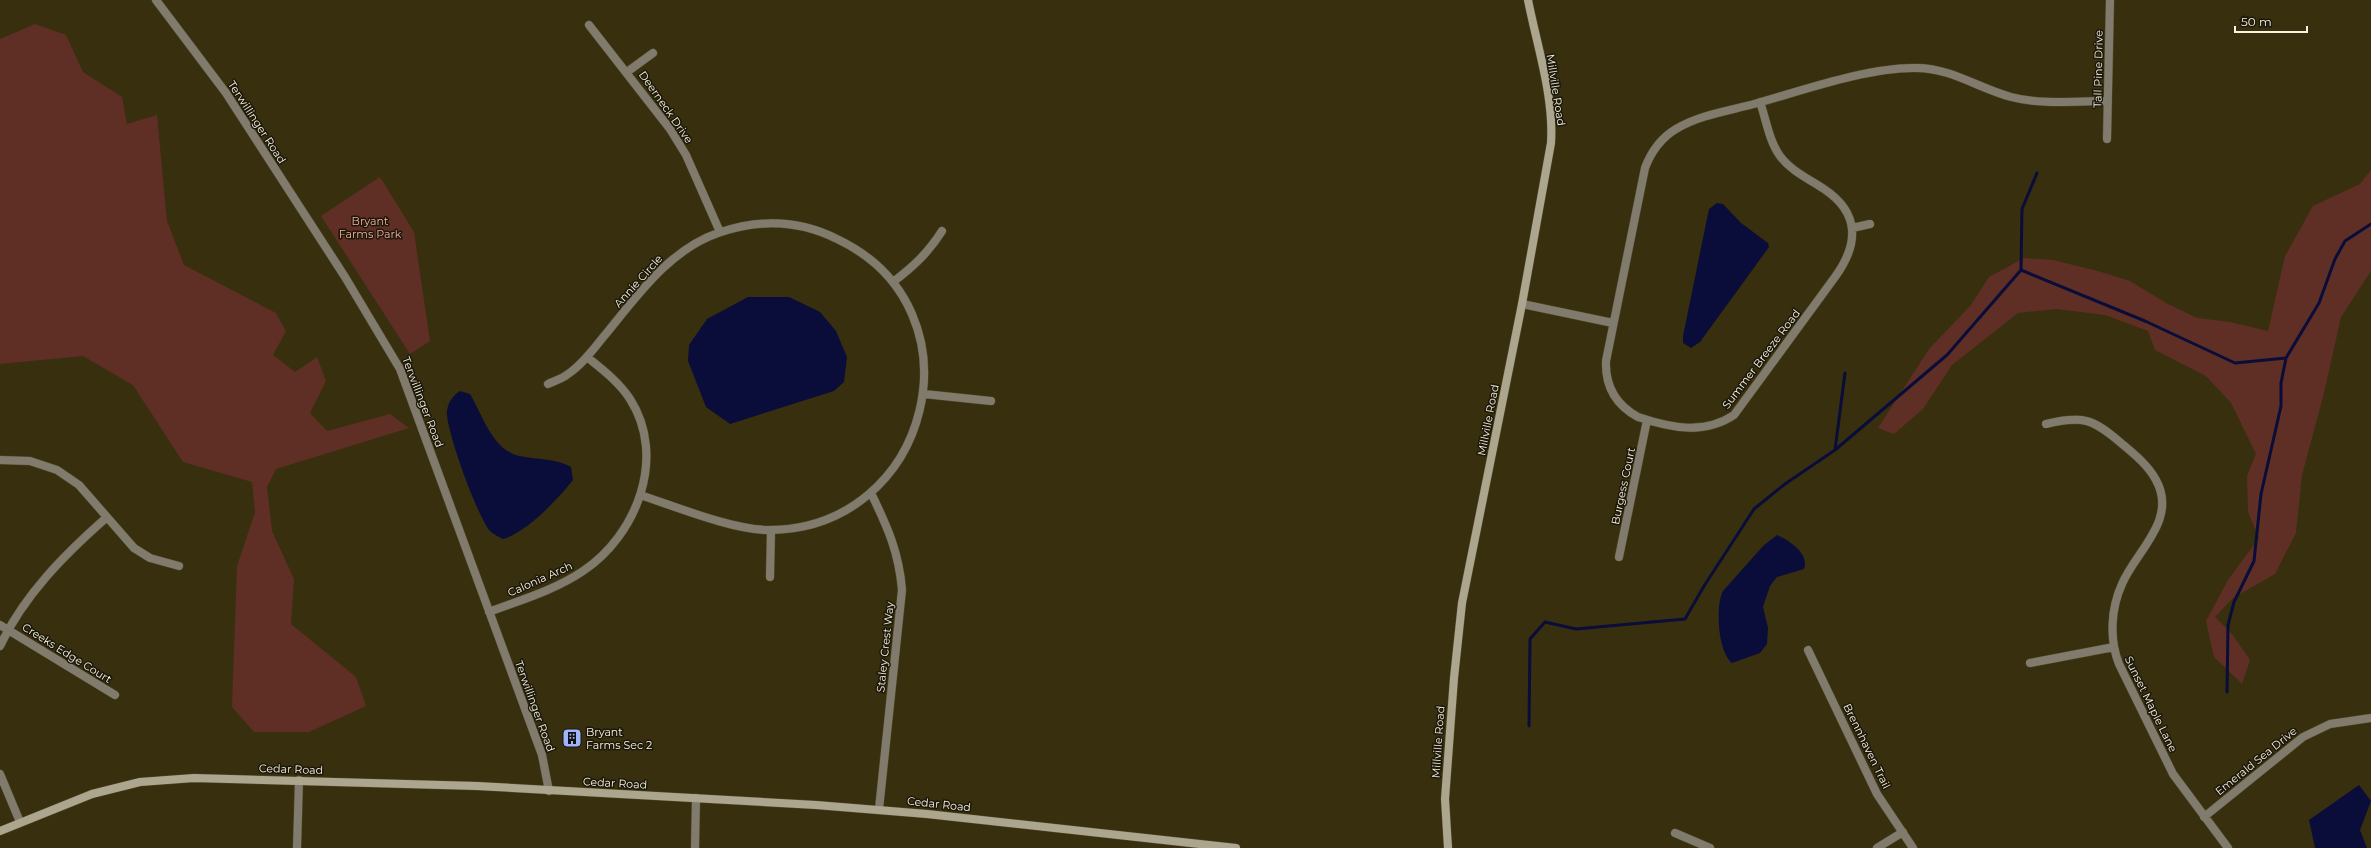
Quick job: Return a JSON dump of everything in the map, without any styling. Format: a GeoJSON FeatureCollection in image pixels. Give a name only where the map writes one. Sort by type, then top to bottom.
{"type":"FeatureCollection","features":[{"type":"Feature","properties":{"kind":"street","name":"Terwillinger Road"},"geometry":{"type":"LineString","coordinates":[[156,0],[230,99],[370,316],[400,369],[542,755],[550,791]]}},
{"type":"Feature","properties":{"kind":"street","name":"Millville Road"},"geometry":{"type":"LineString","coordinates":[[1448,848],[1445,799],[1458,632],[1467,577],[1549,163],[1552,133],[1547,94],[1528,0]]}},
{"type":"Feature","properties":{"kind":"street","name":"Tall Pine Drive"},"geometry":{"type":"LineString","coordinates":[[2107,140],[2110,0]]}},
{"type":"Feature","properties":{"kind":"street","name":"Deerneck Drive"},"geometry":{"type":"LineString","coordinates":[[589,25],[670,129],[686,155],[720,232]]}},
{"type":"Feature","properties":{"kind":"street"},"geometry":{"type":"LineString","coordinates":[[627,72],[653,53]]}},
{"type":"Feature","properties":{"kind":"street","name":"Summer Breeze Road"},"geometry":{"type":"LineString","coordinates":[[1760,102],[1771,137],[1779,156],[1793,169],[1824,188],[1839,201],[1846,210],[1852,228],[1852,247],[1843,267],[1734,415],[1710,427],[1697,429],[1638,417],[1622,406],[1613,396],[1608,384],[1606,361],[1641,185],[1649,157],[1656,146],[1665,137],[1684,124],[1760,102],[1895,68],[1917,68],[1952,74],[2010,96],[2022,99],[2108,101]]}},
{"type":"Feature","properties":{"kind":"street","name":"Annie Circle"},"geometry":{"type":"LineString","coordinates":[[548,384],[568,375],[587,357],[656,275],[670,262],[684,250],[720,232],[745,225],[770,223],[791,224],[811,228],[832,236],[862,252],[893,282],[912,316],[922,350],[924,394],[911,439],[896,466],[871,492],[855,504],[825,520],[791,529],[771,530],[749,528],[721,521],[640,495]]}},
{"type":"Feature","properties":{"kind":"street"},"geometry":{"type":"LineString","coordinates":[[1852,228],[1870,224]]}},
{"type":"Feature","properties":{"kind":"street"},"geometry":{"type":"LineString","coordinates":[[893,282],[919,262],[929,251],[942,231]]}},
{"type":"Feature","properties":{"kind":"street"},"geometry":{"type":"LineString","coordinates":[[1522,304],[1613,323]]}},
{"type":"Feature","properties":{"kind":"street","name":"Calonia Arch"},"geometry":{"type":"LineString","coordinates":[[489,612],[564,583],[592,565],[619,536],[632,517],[640,495],[647,456],[638,413],[630,398],[615,380],[587,357]]}},
{"type":"Feature","properties":{"kind":"street"},"geometry":{"type":"LineString","coordinates":[[924,394],[991,401]]}},
{"type":"Feature","properties":{"kind":"street","name":"Sunset Maple Lane"},"geometry":{"type":"LineString","coordinates":[[2046,424],[2069,419],[2093,422],[2136,455],[2152,474],[2160,489],[2162,513],[2156,528],[2122,583],[2116,600],[2113,628],[2114,647],[2119,664],[2173,774],[2228,848]]}},
{"type":"Feature","properties":{"kind":"street","name":"Burgess Court"},"geometry":{"type":"LineString","coordinates":[[1619,557],[1648,420]]}},
{"type":"Feature","properties":{"kind":"street"},"geometry":{"type":"LineString","coordinates":[[0,460],[30,461],[57,470],[79,485],[106,518],[138,552],[150,558],[180,566]]}},
{"type":"Feature","properties":{"kind":"street","name":"Staley Crest Way"},"geometry":{"type":"LineString","coordinates":[[871,492],[889,530],[899,559],[902,590],[879,809]]}},
{"type":"Feature","properties":{"kind":"street"},"geometry":{"type":"LineString","coordinates":[[0,646],[8,630],[54,567],[106,518]]}},
{"type":"Feature","properties":{"kind":"street"},"geometry":{"type":"LineString","coordinates":[[770,577],[771,530]]}},
{"type":"Feature","properties":{"kind":"street","name":"Creeks Edge Court"},"geometry":{"type":"LineString","coordinates":[[0,625],[115,695]]}},
{"type":"Feature","properties":{"kind":"street"},"geometry":{"type":"LineString","coordinates":[[2030,664],[2114,647]]}},
{"type":"Feature","properties":{"kind":"street","name":"Brennhaven Trail"},"geometry":{"type":"LineString","coordinates":[[1808,650],[1877,794],[1913,848]]}},
{"type":"Feature","properties":{"kind":"street","name":"Emerald Sea Drive"},"geometry":{"type":"LineString","coordinates":[[2204,817],[2303,737],[2330,724],[2371,718]]}},
{"type":"Feature","properties":{"kind":"street"},"geometry":{"type":"LineString","coordinates":[[0,774],[20,822]]}},
{"type":"Feature","properties":{"kind":"street","name":"Cedar Road"},"geometry":{"type":"LineString","coordinates":[[0,831],[92,794],[140,782],[194,778],[299,780],[550,791],[879,809],[1236,848]]}},
{"type":"Feature","properties":{"kind":"street"},"geometry":{"type":"LineString","coordinates":[[297,848],[299,780]]}},
{"type":"Feature","properties":{"kind":"street"},"geometry":{"type":"LineString","coordinates":[[695,848],[696,798]]}},
{"type":"Feature","properties":{"kind":"street"},"geometry":{"type":"LineString","coordinates":[[1877,848],[1903,832]]}},
{"type":"Feature","properties":{"kind":"street"},"geometry":{"type":"LineString","coordinates":[[1675,834],[1710,848]]}},
{"type":"Feature","properties":{"kind":"green space"},"geometry":{"type":"Polygon","coordinates":[[[35,24],[66,35],[83,72],[122,97],[127,124],[157,115],[167,221],[184,265],[276,313],[286,331],[273,355],[295,372],[317,357],[326,381],[310,413],[327,431],[390,414],[409,428],[276,469],[267,487],[272,531],[294,579],[291,624],[356,677],[366,706],[309,732],[254,732],[232,707],[237,566],[255,512],[252,482],[183,462],[133,385],[83,356],[0,364],[0,39],[35,24]]]}},
{"type":"Feature","properties":{"kind":"green space"},"geometry":{"type":"Polygon","coordinates":[[[2371,170],[2371,271],[2341,317],[2324,393],[2302,475],[2296,533],[2275,574],[2233,598],[2215,617],[2232,634],[2250,660],[2242,684],[2214,657],[2206,621],[2228,580],[2259,538],[2248,512],[2247,476],[2256,454],[2231,403],[2206,376],[2155,350],[2148,331],[2105,315],[2056,309],[2018,313],[1952,365],[1923,409],[1894,434],[1878,428],[1929,349],[1971,305],[1989,277],[2024,258],[2053,260],[2098,271],[2130,281],[2166,303],[2197,318],[2230,322],[2268,331],[2285,256],[2313,206],[2360,184],[2371,170]]]}},
{"type":"Feature","properties":{"kind":"green space","name":"Bryant Farms Park"},"geometry":{"type":"Polygon","coordinates":[[[380,177],[414,232],[430,341],[410,354],[321,216],[380,177]]]}},
{"type":"Feature","properties":{"kind":"shaded area"},"geometry":{"type":"Polygon","coordinates":[[[1717,203],[1723,204],[1741,223],[1768,243],[1769,247],[1700,342],[1691,348],[1683,343],[1683,336],[1709,209],[1717,203]]]}},
{"type":"Feature","properties":{"kind":"shaded area"},"geometry":{"type":"Polygon","coordinates":[[[748,297],[789,297],[820,312],[836,331],[847,357],[844,382],[834,391],[730,424],[706,407],[688,361],[689,345],[707,319],[748,297]]]}},
{"type":"Feature","properties":{"kind":"shaded area"},"geometry":{"type":"Polygon","coordinates":[[[460,391],[470,394],[484,422],[496,440],[511,453],[520,456],[559,462],[571,467],[573,480],[559,496],[522,530],[503,539],[490,531],[478,509],[463,472],[451,435],[447,411],[453,397],[460,391]]]}},
{"type":"Feature","properties":{"kind":"shaded area"},"geometry":{"type":"Polygon","coordinates":[[[1777,535],[1787,540],[1801,553],[1805,563],[1804,569],[1777,577],[1770,586],[1763,607],[1768,628],[1767,644],[1760,653],[1732,663],[1727,657],[1724,649],[1719,628],[1719,607],[1723,591],[1763,546],[1777,535]]]}},
{"type":"Feature","properties":{"kind":"shaded area"},"geometry":{"type":"Polygon","coordinates":[[[2359,785],[2371,801],[2360,830],[2367,848],[2315,848],[2309,820],[2359,785]]]}},
{"type":"Feature","properties":{"kind":"waterway"},"geometry":{"type":"LineString","coordinates":[[1529,726],[1530,639],[1545,622],[1576,629],[1685,619],[1704,586],[1754,509],[1785,484],[1835,450],[1947,355],[2021,270],[2022,209],[2037,173]]}},
{"type":"Feature","properties":{"kind":"waterway"},"geometry":{"type":"LineString","coordinates":[[2021,270],[2145,321],[2235,363],[2286,358],[2319,303],[2335,259],[2345,241],[2371,224]]}},
{"type":"Feature","properties":{"kind":"waterway"},"geometry":{"type":"LineString","coordinates":[[2227,692],[2228,625],[2234,602],[2254,561],[2261,494],[2281,406],[2281,383],[2286,358]]}},
{"type":"Feature","properties":{"kind":"waterway"},"geometry":{"type":"LineString","coordinates":[[1835,450],[1845,373]]}},
{"type":"Feature","properties":{"kind":"place","name":"Bryant Farms Sec 2"},"geometry":{"type":"Point","coordinates":[572,738]}}]}
